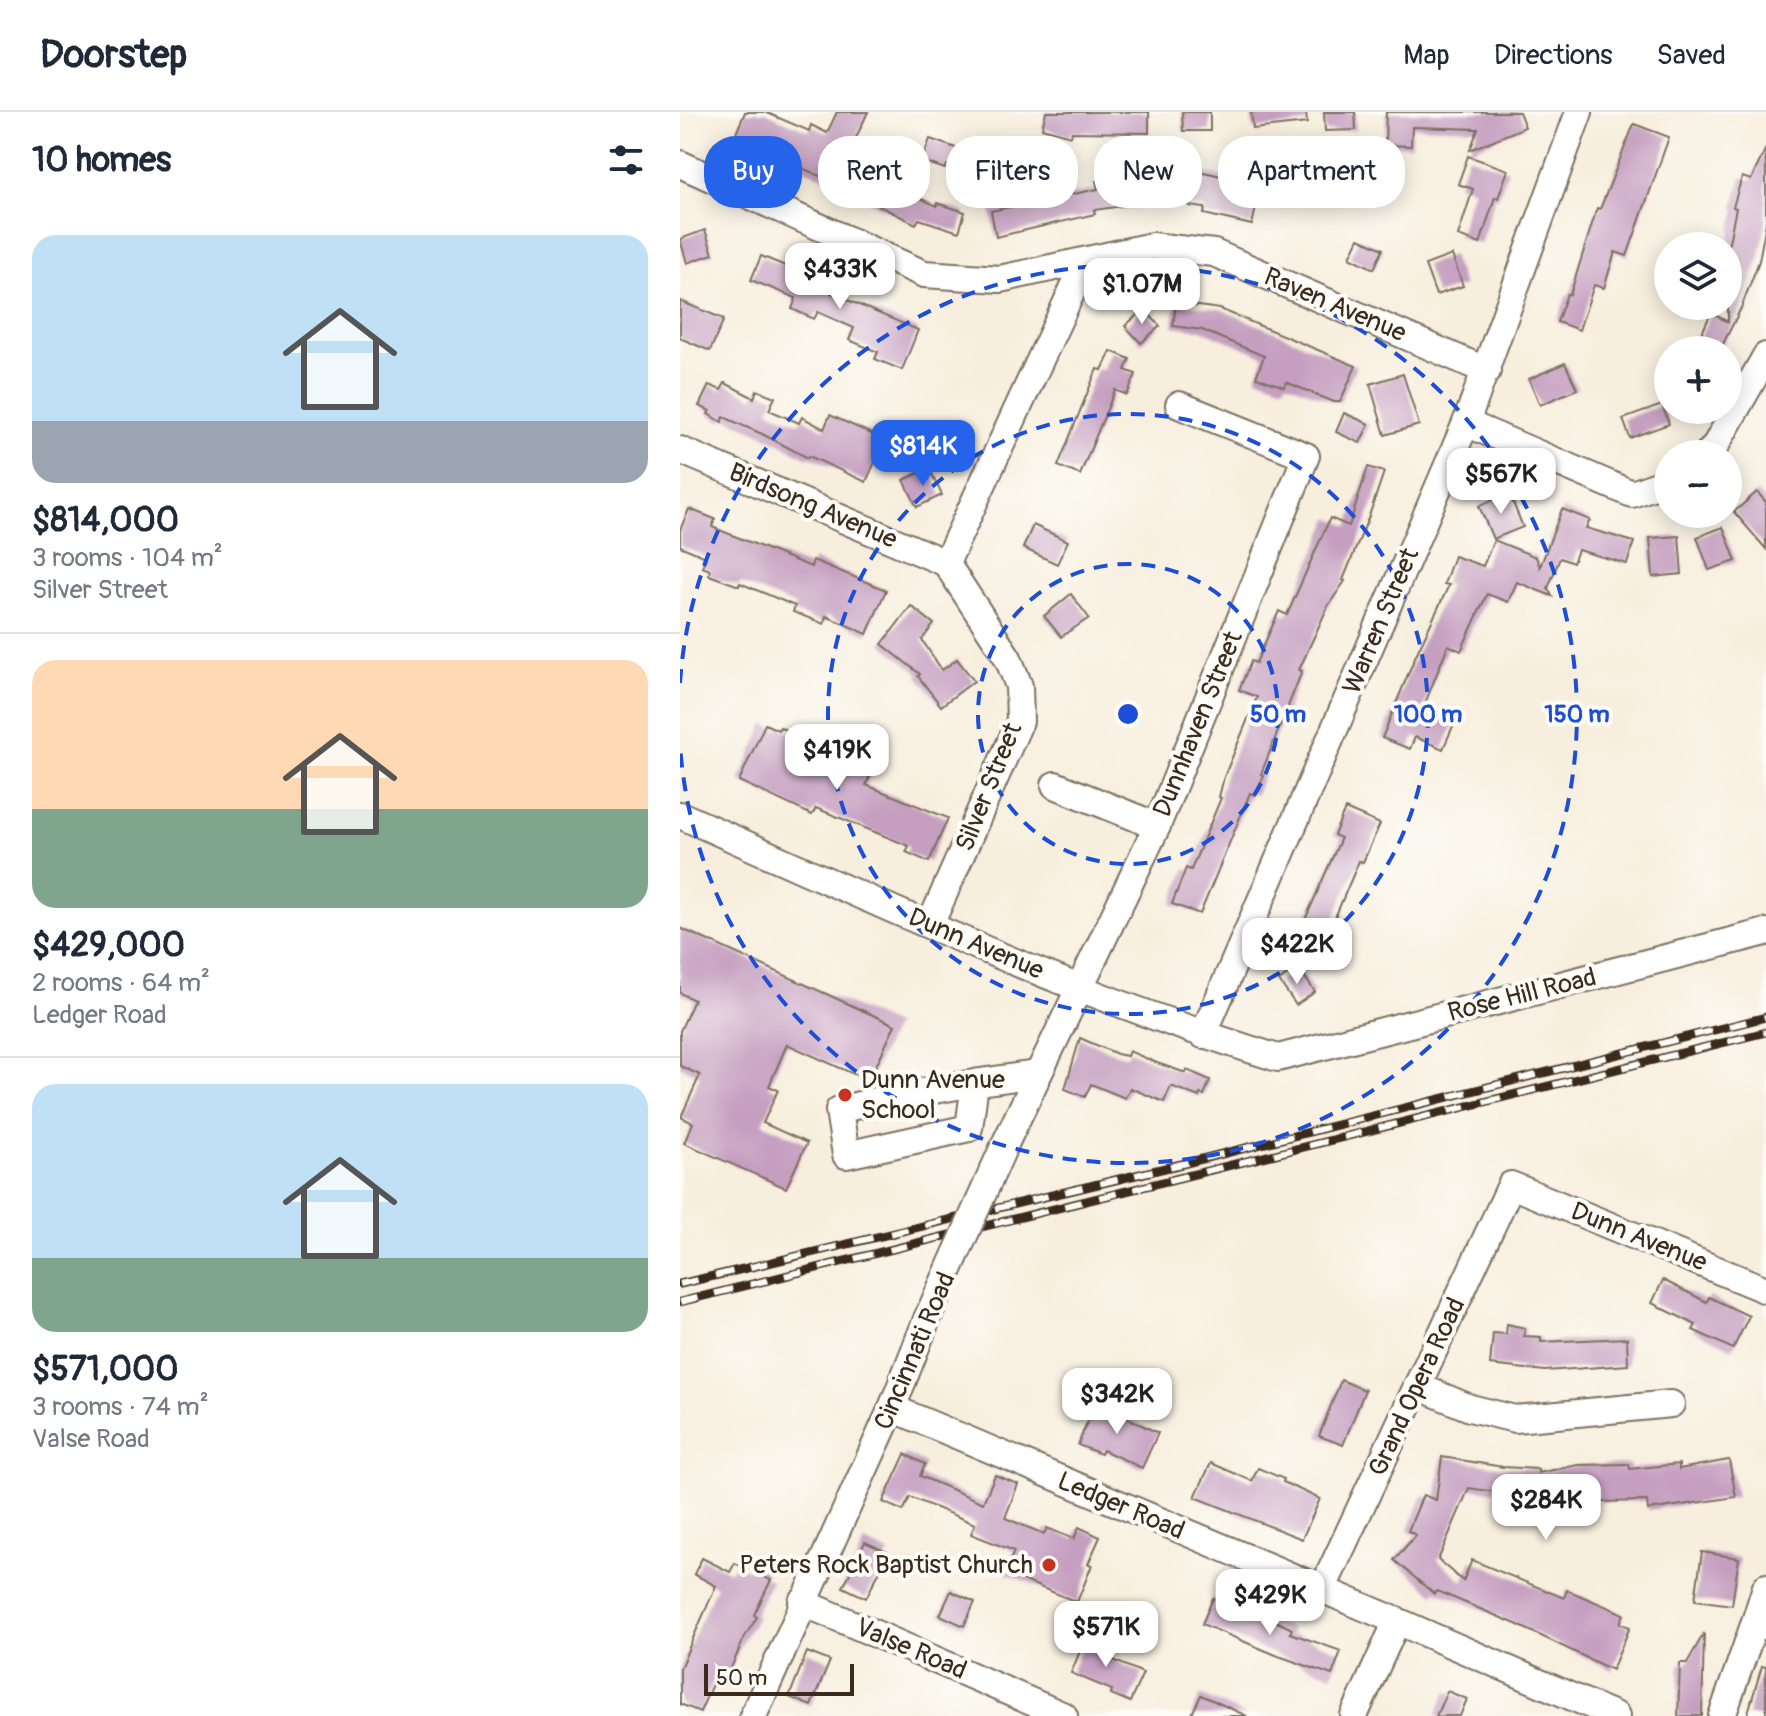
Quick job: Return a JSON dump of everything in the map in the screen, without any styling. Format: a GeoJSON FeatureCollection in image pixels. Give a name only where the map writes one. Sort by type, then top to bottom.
{"type":"FeatureCollection","features":[{"type":"Feature","properties":{"kind":"street","name":"Warren Street"},"geometry":{"type":"LineString","coordinates":[[1203,1035],[1466,423],[1579,112]]}},
{"type":"Feature","properties":{"kind":"street","name":"Raven Avenue"},"geometry":{"type":"LineString","coordinates":[[680,164],[924,274],[1000,279],[1152,246],[1214,253],[1487,371]]}},
{"type":"Feature","properties":{"kind":"street"},"geometry":{"type":"LineString","coordinates":[[946,563],[1086,261]]}},
{"type":"Feature","properties":{"kind":"street"},"geometry":{"type":"LineString","coordinates":[[1719,440],[1766,356]]}},
{"type":"Feature","properties":{"kind":"street","name":"Dunnhaven Street"},"geometry":{"type":"LineString","coordinates":[[1078,987],[1157,826],[1306,456],[1179,405]]}},
{"type":"Feature","properties":{"kind":"street"},"geometry":{"type":"LineString","coordinates":[[1466,423],[1632,494],[1654,486]]}},
{"type":"Feature","properties":{"kind":"street","name":"Birdsong Avenue"},"geometry":{"type":"LineString","coordinates":[[680,450],[946,563]]}},
{"type":"Feature","properties":{"kind":"street","name":"Silver Street"},"geometry":{"type":"LineString","coordinates":[[930,925],[1020,721],[1019,686],[1008,658],[946,563]]}},
{"type":"Feature","properties":{"kind":"street"},"geometry":{"type":"LineString","coordinates":[[1055,785],[1157,826]]}},
{"type":"Feature","properties":{"kind":"street","name":"Dunn Avenue"},"geometry":{"type":"LineString","coordinates":[[680,815],[1078,987],[1203,1035],[1278,1058]]}},
{"type":"Feature","properties":{"kind":"street","name":"Rose Hill Road"},"geometry":{"type":"LineString","coordinates":[[1278,1058],[1766,932]]}},
{"type":"Feature","properties":{"kind":"street","name":"Cincinnati Road"},"geometry":{"type":"LineString","coordinates":[[753,1716],[892,1408],[927,1319],[1005,1144],[1078,987]]}},
{"type":"Feature","properties":{"kind":"street"},"geometry":{"type":"LineString","coordinates":[[975,1083],[969,1128],[846,1155],[839,1110],[887,1098],[975,1083],[1037,1074]]}},
{"type":"Feature","properties":{"kind":"street","name":"Dunn Avenue"},"geometry":{"type":"LineString","coordinates":[[1511,1185],[1766,1290]]}},
{"type":"Feature","properties":{"kind":"street","name":"Grand Opera Road"},"geometry":{"type":"LineString","coordinates":[[1322,1590],[1511,1185]]}},
{"type":"Feature","properties":{"kind":"street"},"geometry":{"type":"LineString","coordinates":[[1417,1386],[1470,1408],[1515,1419],[1671,1404]]}},
{"type":"Feature","properties":{"kind":"street","name":"Ledger Road"},"geometry":{"type":"LineString","coordinates":[[892,1408],[1616,1716]]}},
{"type":"Feature","properties":{"kind":"street"},"geometry":{"type":"LineString","coordinates":[[1722,1716],[1760,1624],[1766,1587]]}},
{"type":"Feature","properties":{"kind":"street","name":"Valse Road"},"geometry":{"type":"LineString","coordinates":[[802,1602],[1064,1716]]}},
{"type":"Feature","properties":{"kind":"street"},"geometry":{"type":"LineString","coordinates":[[1354,1716],[1397,1621]]}},
{"type":"Feature","properties":{"kind":"building"},"geometry":{"type":"Polygon","coordinates":[[[745,112],[765,112],[809,131],[811,125],[827,133],[837,112],[868,112],[857,136],[818,136],[818,175],[802,168],[802,136],[735,136],[745,112]]]}},
{"type":"Feature","properties":{"kind":"building"},"geometry":{"type":"Polygon","coordinates":[[[1046,112],[1149,112],[1149,133],[1072,132],[1071,136],[1042,128],[1046,112]]]}},
{"type":"Feature","properties":{"kind":"building"},"geometry":{"type":"Polygon","coordinates":[[[1182,112],[1210,112],[1210,131],[1183,131],[1182,112]]]}},
{"type":"Feature","properties":{"kind":"building"},"geometry":{"type":"Polygon","coordinates":[[[1251,112],[1306,112],[1307,123],[1253,129],[1251,112]]]}},
{"type":"Feature","properties":{"kind":"building"},"geometry":{"type":"Polygon","coordinates":[[[1324,112],[1355,112],[1356,130],[1325,131],[1324,112]]]}},
{"type":"Feature","properties":{"kind":"building"},"geometry":{"type":"Polygon","coordinates":[[[1386,112],[1519,112],[1525,127],[1470,150],[1478,129],[1412,127],[1411,146],[1405,146],[1405,136],[1385,136],[1386,112]]]}},
{"type":"Feature","properties":{"kind":"building"},"geometry":{"type":"Polygon","coordinates":[[[1634,124],[1669,137],[1627,256],[1615,252],[1604,288],[1594,285],[1579,330],[1557,322],[1567,294],[1570,295],[1597,208],[1600,209],[1634,124]]]}},
{"type":"Feature","properties":{"kind":"building"},"geometry":{"type":"Polygon","coordinates":[[[930,139],[946,145],[945,169],[930,164],[930,139]]]}},
{"type":"Feature","properties":{"kind":"building"},"geometry":{"type":"Polygon","coordinates":[[[1766,148],[1766,223],[1759,261],[1742,305],[1742,232],[1731,232],[1736,208],[1733,207],[1742,177],[1751,180],[1766,148]]]}},
{"type":"Feature","properties":{"kind":"building"},"geometry":{"type":"Polygon","coordinates":[[[1468,156],[1508,170],[1498,198],[1495,197],[1480,244],[1458,236],[1473,189],[1458,184],[1468,156]]]}},
{"type":"Feature","properties":{"kind":"building"},"geometry":{"type":"Polygon","coordinates":[[[1202,172],[1218,175],[1218,208],[1256,208],[1252,225],[1204,214],[1205,208],[1202,208],[1202,172]]]}},
{"type":"Feature","properties":{"kind":"building"},"geometry":{"type":"Polygon","coordinates":[[[1094,190],[1094,208],[1108,208],[1094,210],[1095,214],[996,237],[991,211],[1006,208],[1078,208],[1078,193],[1094,190]]]}},
{"type":"Feature","properties":{"kind":"building"},"geometry":{"type":"Polygon","coordinates":[[[930,203],[937,206],[937,203],[965,212],[959,232],[919,219],[916,224],[883,208],[930,208],[930,203]]]}},
{"type":"Feature","properties":{"kind":"building"},"geometry":{"type":"Polygon","coordinates":[[[705,230],[713,254],[687,263],[680,239],[705,230]]]}},
{"type":"Feature","properties":{"kind":"building"},"geometry":{"type":"Polygon","coordinates":[[[1359,238],[1383,249],[1374,269],[1350,257],[1359,238]]]}},
{"type":"Feature","properties":{"kind":"building"},"geometry":{"type":"Polygon","coordinates":[[[1452,255],[1463,286],[1436,295],[1425,265],[1452,255]]]}},
{"type":"Feature","properties":{"kind":"building"},"geometry":{"type":"Polygon","coordinates":[[[761,256],[807,275],[809,270],[832,281],[830,285],[834,287],[831,293],[918,330],[902,370],[875,359],[878,352],[849,340],[854,328],[818,312],[814,319],[792,309],[796,298],[751,280],[761,256]]]}},
{"type":"Feature","properties":{"kind":"building"},"geometry":{"type":"Polygon","coordinates":[[[680,301],[724,319],[710,351],[680,338],[680,301]]]}},
{"type":"Feature","properties":{"kind":"building"},"geometry":{"type":"Polygon","coordinates":[[[1176,303],[1220,309],[1356,366],[1340,402],[1286,382],[1284,387],[1256,377],[1264,356],[1202,330],[1173,326],[1176,303]]]}},
{"type":"Feature","properties":{"kind":"building"},"geometry":{"type":"Polygon","coordinates":[[[1144,309],[1160,326],[1141,343],[1125,326],[1144,309]]]}},
{"type":"Feature","properties":{"kind":"building"},"geometry":{"type":"Polygon","coordinates":[[[1708,320],[1735,320],[1727,336],[1700,336],[1708,320]]]}},
{"type":"Feature","properties":{"kind":"building"},"geometry":{"type":"Polygon","coordinates":[[[1111,351],[1130,359],[1125,370],[1136,374],[1127,395],[1115,390],[1080,475],[1058,466],[1097,369],[1102,370],[1111,351]]]}},
{"type":"Feature","properties":{"kind":"building"},"geometry":{"type":"Polygon","coordinates":[[[1565,363],[1577,389],[1540,405],[1529,379],[1565,363]]]}},
{"type":"Feature","properties":{"kind":"building"},"geometry":{"type":"Polygon","coordinates":[[[1403,374],[1419,425],[1385,435],[1370,384],[1403,374]]]}},
{"type":"Feature","properties":{"kind":"building"},"geometry":{"type":"Polygon","coordinates":[[[725,383],[754,398],[757,390],[775,397],[769,410],[799,423],[802,417],[824,429],[830,415],[885,440],[866,482],[724,417],[722,422],[708,414],[710,411],[699,406],[709,385],[721,390],[725,383]]]}},
{"type":"Feature","properties":{"kind":"building"},"geometry":{"type":"Polygon","coordinates":[[[1654,408],[1654,424],[1669,424],[1630,438],[1623,419],[1654,408]]]}},
{"type":"Feature","properties":{"kind":"building"},"geometry":{"type":"Polygon","coordinates":[[[1344,413],[1369,424],[1360,443],[1336,432],[1344,413]]]}},
{"type":"Feature","properties":{"kind":"building"},"geometry":{"type":"Polygon","coordinates":[[[1368,467],[1384,472],[1345,581],[1328,606],[1299,670],[1302,671],[1261,774],[1264,776],[1255,795],[1250,793],[1200,914],[1172,904],[1186,868],[1191,870],[1221,798],[1224,777],[1257,697],[1239,690],[1251,661],[1256,663],[1279,611],[1287,615],[1330,518],[1349,526],[1368,467]]]}},
{"type":"Feature","properties":{"kind":"building"},"geometry":{"type":"Polygon","coordinates":[[[929,468],[942,495],[917,507],[904,480],[929,468]]]}},
{"type":"Feature","properties":{"kind":"building"},"geometry":{"type":"Polygon","coordinates":[[[1757,492],[1766,502],[1766,549],[1742,521],[1742,505],[1757,492]]]}},
{"type":"Feature","properties":{"kind":"building"},"geometry":{"type":"Polygon","coordinates":[[[1509,493],[1523,527],[1493,539],[1479,506],[1509,493]]]}},
{"type":"Feature","properties":{"kind":"building"},"geometry":{"type":"Polygon","coordinates":[[[689,509],[715,519],[712,527],[811,567],[813,560],[886,590],[867,634],[826,616],[824,624],[793,612],[795,606],[740,583],[739,586],[709,575],[710,570],[702,567],[706,557],[680,546],[680,530],[689,509]]]}},
{"type":"Feature","properties":{"kind":"building"},"geometry":{"type":"Polygon","coordinates":[[[1562,509],[1590,520],[1586,528],[1634,542],[1627,564],[1578,550],[1573,563],[1560,558],[1548,588],[1552,596],[1517,582],[1508,602],[1487,594],[1461,651],[1448,645],[1423,709],[1454,724],[1443,749],[1415,737],[1410,749],[1382,738],[1449,585],[1444,584],[1454,556],[1483,566],[1494,540],[1536,557],[1540,567],[1562,509]]]}},
{"type":"Feature","properties":{"kind":"building"},"geometry":{"type":"Polygon","coordinates":[[[1033,525],[1068,541],[1057,564],[1023,548],[1033,525]]]}},
{"type":"Feature","properties":{"kind":"building"},"geometry":{"type":"Polygon","coordinates":[[[1723,528],[1736,561],[1709,570],[1697,537],[1723,528]]]}},
{"type":"Feature","properties":{"kind":"building"},"geometry":{"type":"Polygon","coordinates":[[[1679,536],[1682,574],[1653,577],[1650,538],[1679,536]]]}},
{"type":"Feature","properties":{"kind":"building"},"geometry":{"type":"Polygon","coordinates":[[[1071,594],[1089,618],[1061,637],[1044,616],[1071,594]]]}},
{"type":"Feature","properties":{"kind":"building"},"geometry":{"type":"Polygon","coordinates":[[[911,606],[934,624],[922,640],[942,670],[957,659],[974,681],[941,706],[918,676],[920,674],[882,644],[911,606]]]}},
{"type":"Feature","properties":{"kind":"building"},"geometry":{"type":"Polygon","coordinates":[[[765,724],[778,730],[780,727],[819,747],[812,761],[845,775],[848,767],[870,776],[866,785],[948,818],[929,862],[906,852],[909,846],[816,808],[812,815],[739,781],[765,724]]]}},
{"type":"Feature","properties":{"kind":"building"},"geometry":{"type":"Polygon","coordinates":[[[1345,809],[1380,824],[1363,862],[1359,861],[1322,948],[1297,938],[1341,838],[1334,835],[1345,809]]]}},
{"type":"Feature","properties":{"kind":"building"},"geometry":{"type":"Polygon","coordinates":[[[680,928],[895,1025],[869,1081],[787,1044],[769,1086],[778,1090],[763,1123],[807,1143],[786,1188],[684,1143],[693,1123],[681,1117],[700,1075],[680,1066],[680,1031],[694,1000],[680,993],[680,928]]]}},
{"type":"Feature","properties":{"kind":"building"},"geometry":{"type":"Polygon","coordinates":[[[1298,967],[1315,992],[1296,1005],[1279,981],[1298,967]]]}},
{"type":"Feature","properties":{"kind":"building"},"geometry":{"type":"Polygon","coordinates":[[[1080,1038],[1117,1054],[1127,1056],[1129,1051],[1210,1080],[1204,1095],[1200,1094],[1199,1097],[1171,1086],[1164,1102],[1130,1088],[1125,1098],[1091,1084],[1085,1097],[1065,1089],[1080,1038]]]}},
{"type":"Feature","properties":{"kind":"building"},"geometry":{"type":"Polygon","coordinates":[[[1663,1280],[1707,1302],[1709,1297],[1749,1316],[1733,1349],[1693,1330],[1696,1325],[1652,1303],[1663,1280]]]}},
{"type":"Feature","properties":{"kind":"building"},"geometry":{"type":"Polygon","coordinates":[[[1507,1324],[1525,1328],[1524,1336],[1541,1337],[1541,1342],[1627,1338],[1628,1365],[1545,1371],[1490,1365],[1493,1333],[1506,1334],[1507,1324]]]}},
{"type":"Feature","properties":{"kind":"building"},"geometry":{"type":"Polygon","coordinates":[[[1341,1380],[1365,1390],[1343,1445],[1319,1436],[1341,1380]]]}},
{"type":"Feature","properties":{"kind":"building"},"geometry":{"type":"Polygon","coordinates":[[[1095,1402],[1158,1433],[1142,1468],[1103,1450],[1101,1454],[1078,1445],[1095,1402]]]}},
{"type":"Feature","properties":{"kind":"building"},"geometry":{"type":"Polygon","coordinates":[[[905,1454],[925,1464],[920,1476],[983,1503],[995,1475],[1018,1484],[1005,1518],[1044,1534],[1047,1528],[1074,1539],[1079,1527],[1100,1537],[1077,1602],[1005,1573],[1014,1551],[971,1534],[975,1524],[910,1497],[903,1511],[883,1502],[905,1454]]]}},
{"type":"Feature","properties":{"kind":"building"},"geometry":{"type":"Polygon","coordinates":[[[1442,1457],[1538,1469],[1538,1473],[1578,1465],[1629,1464],[1630,1469],[1679,1464],[1679,1469],[1729,1460],[1736,1497],[1648,1510],[1647,1501],[1599,1502],[1598,1486],[1537,1496],[1537,1506],[1496,1504],[1496,1492],[1469,1488],[1438,1560],[1463,1581],[1472,1560],[1564,1598],[1567,1590],[1624,1614],[1620,1623],[1630,1627],[1612,1670],[1516,1624],[1437,1591],[1434,1594],[1394,1560],[1416,1535],[1408,1531],[1423,1495],[1436,1500],[1442,1457]]]}},
{"type":"Feature","properties":{"kind":"building"},"geometry":{"type":"Polygon","coordinates":[[[1211,1463],[1252,1481],[1258,1468],[1320,1499],[1302,1539],[1195,1497],[1211,1463]]]}},
{"type":"Feature","properties":{"kind":"building"},"geometry":{"type":"Polygon","coordinates":[[[865,1542],[889,1553],[866,1598],[843,1587],[865,1542]]]}},
{"type":"Feature","properties":{"kind":"building"},"geometry":{"type":"Polygon","coordinates":[[[1702,1552],[1739,1558],[1732,1605],[1695,1600],[1702,1552]]]}},
{"type":"Feature","properties":{"kind":"building"},"geometry":{"type":"Polygon","coordinates":[[[702,1558],[730,1572],[735,1563],[747,1569],[752,1558],[769,1566],[764,1577],[771,1580],[754,1615],[757,1617],[726,1680],[716,1675],[700,1712],[680,1704],[680,1668],[716,1586],[694,1574],[702,1558]]]}},
{"type":"Feature","properties":{"kind":"building"},"geometry":{"type":"Polygon","coordinates":[[[951,1591],[975,1602],[964,1626],[940,1615],[951,1591]]]}},
{"type":"Feature","properties":{"kind":"building"},"geometry":{"type":"Polygon","coordinates":[[[1213,1598],[1258,1616],[1259,1613],[1292,1629],[1290,1633],[1341,1651],[1332,1675],[1202,1624],[1213,1598]]]}},
{"type":"Feature","properties":{"kind":"building"},"geometry":{"type":"Polygon","coordinates":[[[1704,1633],[1702,1716],[1678,1716],[1680,1663],[1687,1663],[1704,1633]]]}},
{"type":"Feature","properties":{"kind":"building"},"geometry":{"type":"Polygon","coordinates":[[[1087,1634],[1109,1643],[1104,1656],[1143,1673],[1130,1702],[1111,1694],[1112,1690],[1071,1673],[1087,1634]]]}},
{"type":"Feature","properties":{"kind":"building"},"geometry":{"type":"Polygon","coordinates":[[[807,1652],[830,1661],[811,1706],[789,1697],[807,1652]]]}},
{"type":"Feature","properties":{"kind":"building"},"geometry":{"type":"Polygon","coordinates":[[[1762,1666],[1766,1667],[1766,1716],[1747,1716],[1762,1666]]]}},
{"type":"Feature","properties":{"kind":"building"},"geometry":{"type":"Polygon","coordinates":[[[1447,1691],[1467,1699],[1460,1716],[1436,1716],[1447,1691]]]}},
{"type":"Feature","properties":{"kind":"building"},"geometry":{"type":"Polygon","coordinates":[[[1201,1695],[1247,1716],[1191,1716],[1201,1695]]]}},
{"type":"Feature","properties":{"kind":"railway"},"geometry":{"type":"LineString","coordinates":[[680,1284],[1186,1163],[1766,1017]]}},
{"type":"Feature","properties":{"kind":"railway"},"geometry":{"type":"LineString","coordinates":[[680,1302],[1766,1032]]}},
{"type":"Feature","properties":{"kind":"place","name":"Dunn Avenue School"},"geometry":{"type":"Point","coordinates":[845,1095]}},
{"type":"Feature","properties":{"kind":"place","name":"Peters Rock Baptist Church"},"geometry":{"type":"Point","coordinates":[1049,1565]}}]}
